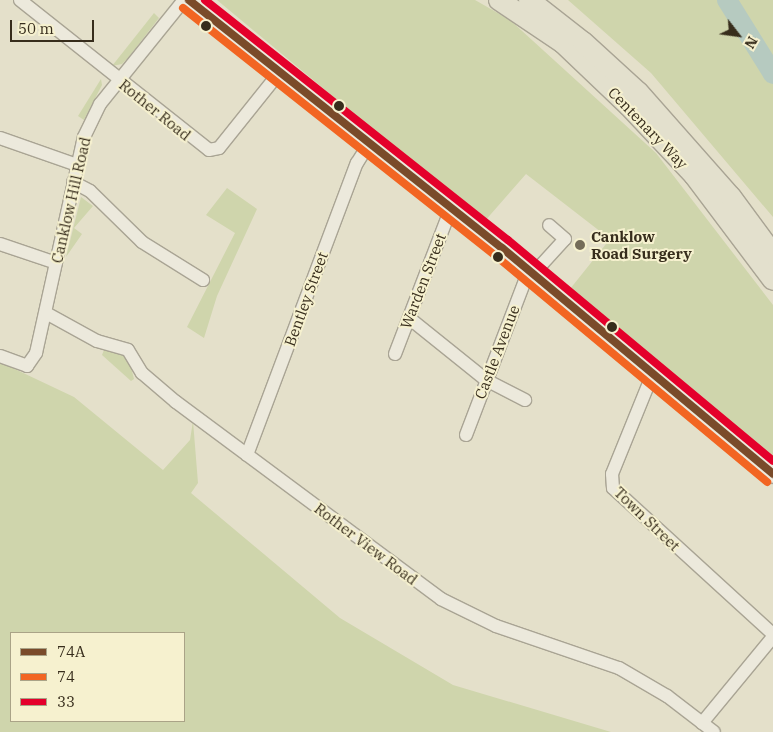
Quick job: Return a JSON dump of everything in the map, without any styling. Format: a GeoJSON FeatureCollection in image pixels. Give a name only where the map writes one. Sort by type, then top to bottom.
{"type":"FeatureCollection","features":[{"type":"Feature","properties":{"kind":"main road","name":"Centenary Way"},"geometry":{"type":"LineString","coordinates":[[499,0],[563,43],[628,106],[694,175],[773,280]]}},
{"type":"Feature","properties":{"kind":"main road","name":"Centenary Way"},"geometry":{"type":"LineString","coordinates":[[529,0],[583,42],[638,92],[730,197],[773,254]]}},
{"type":"Feature","properties":{"kind":"street","name":"Rother Road"},"geometry":{"type":"LineString","coordinates":[[20,0],[119,81],[209,150],[219,148],[279,74]]}},
{"type":"Feature","properties":{"kind":"street","name":"Canklow Hill Road"},"geometry":{"type":"LineString","coordinates":[[0,356],[19,365],[29,363],[36,353],[77,164],[92,120],[119,81],[184,0]]}},
{"type":"Feature","properties":{"kind":"street"},"geometry":{"type":"LineString","coordinates":[[189,0],[279,74],[531,272],[773,474]]}},
{"type":"Feature","properties":{"kind":"street"},"geometry":{"type":"LineString","coordinates":[[0,138],[77,164]]}},
{"type":"Feature","properties":{"kind":"street","name":"Bentley Street"},"geometry":{"type":"LineString","coordinates":[[247,456],[357,163],[369,144]]}},
{"type":"Feature","properties":{"kind":"street"},"geometry":{"type":"LineString","coordinates":[[73,182],[90,191],[142,242],[203,280]]}},
{"type":"Feature","properties":{"kind":"street","name":"Warden Street"},"geometry":{"type":"LineString","coordinates":[[395,354],[451,208]]}},
{"type":"Feature","properties":{"kind":"street"},"geometry":{"type":"LineString","coordinates":[[531,272],[565,239],[549,225]]}},
{"type":"Feature","properties":{"kind":"street"},"geometry":{"type":"LineString","coordinates":[[0,244],[56,263]]}},
{"type":"Feature","properties":{"kind":"street","name":"Castle Avenue"},"geometry":{"type":"LineString","coordinates":[[466,435],[486,380],[531,272]]}},
{"type":"Feature","properties":{"kind":"street","name":"Rother View Road"},"geometry":{"type":"LineString","coordinates":[[46,313],[97,341],[128,350],[149,379],[247,456],[441,600],[496,626],[619,668],[667,696],[714,732]]}},
{"type":"Feature","properties":{"kind":"street"},"geometry":{"type":"LineString","coordinates":[[409,318],[486,380],[525,400]]}},
{"type":"Feature","properties":{"kind":"street","name":"Town Street"},"geometry":{"type":"LineString","coordinates":[[652,372],[612,474],[613,488],[773,636]]}},
{"type":"Feature","properties":{"kind":"street"},"geometry":{"type":"LineString","coordinates":[[702,722],[773,636]]}},
{"type":"Feature","properties":{"kind":"green space"},"geometry":{"type":"Polygon","coordinates":[[[217,0],[475,0],[510,20],[656,153],[773,305],[773,461],[570,289],[610,239],[526,174],[484,222],[217,0]]]}},
{"type":"Feature","properties":{"kind":"green space"},"geometry":{"type":"Polygon","coordinates":[[[568,0],[773,0],[773,217],[651,73],[568,0]]]}},
{"type":"Feature","properties":{"kind":"green space"},"geometry":{"type":"Polygon","coordinates":[[[154,13],[159,18],[128,58],[122,64],[112,66],[154,13]]]}},
{"type":"Feature","properties":{"kind":"green space"},"geometry":{"type":"Polygon","coordinates":[[[101,79],[102,85],[84,120],[78,116],[101,79]]]}},
{"type":"Feature","properties":{"kind":"green space"},"geometry":{"type":"Polygon","coordinates":[[[227,188],[257,209],[217,296],[204,338],[187,327],[235,233],[206,215],[227,188]]]}},
{"type":"Feature","properties":{"kind":"green space"},"geometry":{"type":"Polygon","coordinates":[[[81,197],[93,206],[74,228],[82,234],[66,257],[81,197]]]}},
{"type":"Feature","properties":{"kind":"green space"},"geometry":{"type":"Polygon","coordinates":[[[112,349],[125,353],[134,379],[131,381],[102,355],[104,350],[112,349]]]}},
{"type":"Feature","properties":{"kind":"green space"},"geometry":{"type":"Polygon","coordinates":[[[0,362],[74,397],[163,470],[190,440],[193,421],[198,483],[191,493],[340,618],[453,685],[611,732],[0,732],[0,362]]]}},
{"type":"Feature","properties":{"kind":"waterway"},"geometry":{"type":"LineString","coordinates":[[727,0],[773,74]]}},
{"type":"Feature","properties":{"kind":"transit line","name":"74A"},"geometry":{"type":"LineString","coordinates":[[189,0],[502,248],[773,474]]}},
{"type":"Feature","properties":{"kind":"transit line","name":"33"},"geometry":{"type":"LineString","coordinates":[[205,0],[508,240],[773,461]]}},
{"type":"Feature","properties":{"kind":"transit line","name":"74"},"geometry":{"type":"LineString","coordinates":[[183,8],[496,256],[767,482]]}},
{"type":"Feature","properties":{"kind":"place","name":"Canklow Road Surgery"},"geometry":{"type":"Point","coordinates":[580,245]}}]}
